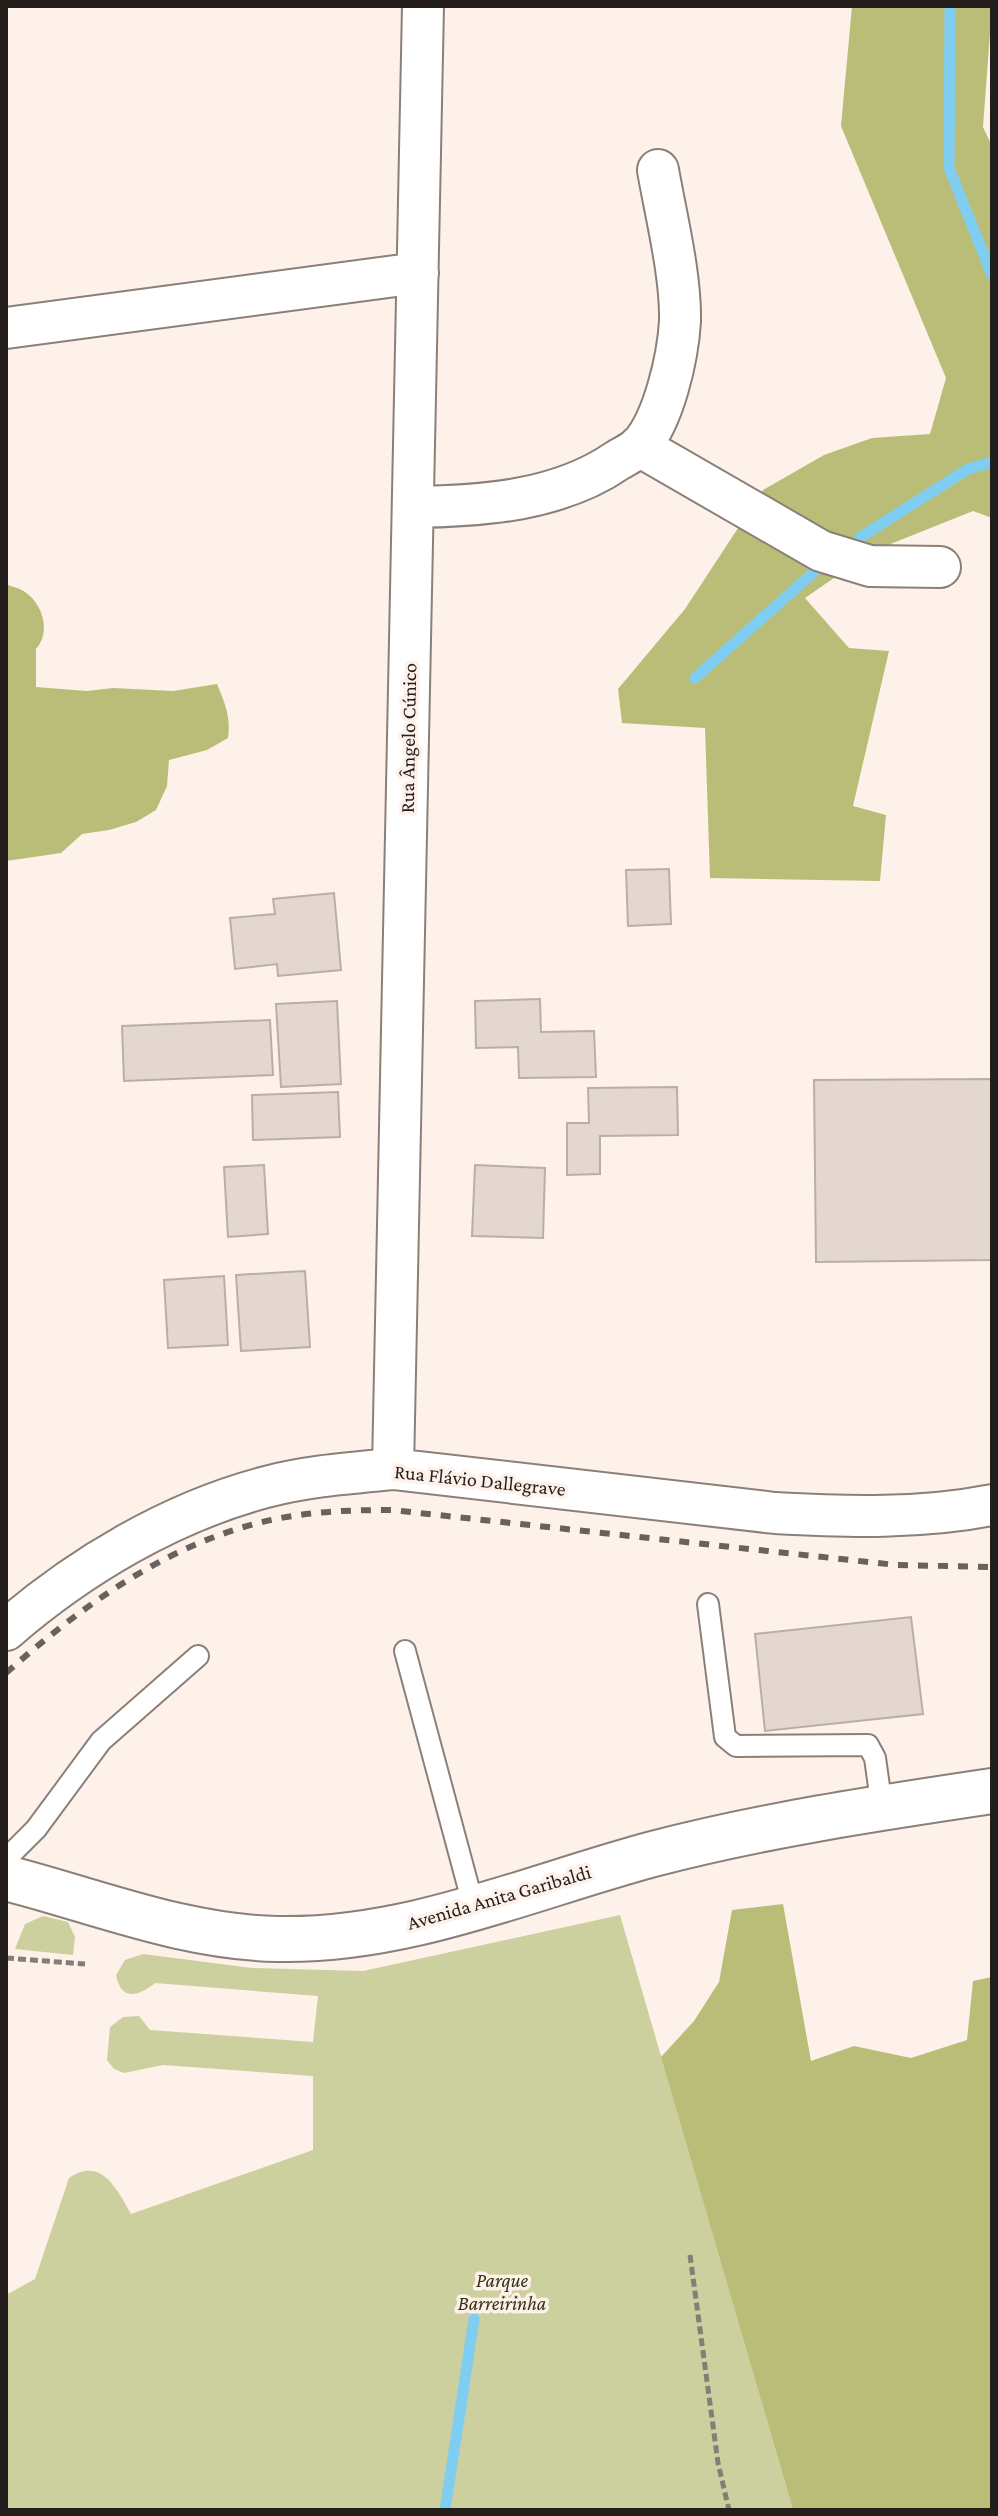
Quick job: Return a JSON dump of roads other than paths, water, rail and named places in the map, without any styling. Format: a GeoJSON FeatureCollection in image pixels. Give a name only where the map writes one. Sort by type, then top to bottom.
{"type":"FeatureCollection","features":[{"type":"Feature","properties":{"kind":"main road","name":"Avenida Anita Garibaldi"},"geometry":{"type":"LineString","coordinates":[[6,1878],[188,1930],[276,1939],[320,1938],[374,1931],[474,1908],[655,1853],[718,1838],[992,1791]]}},
{"type":"Feature","properties":{"kind":"street","name":"Rua Ângelo Cúnico"},"geometry":{"type":"LineString","coordinates":[[393,1469],[423,6]]}},
{"type":"Feature","properties":{"kind":"street"},"geometry":{"type":"LineString","coordinates":[[413,507],[496,503],[568,486],[602,472],[639,446],[663,404],[675,361],[680,319],[658,170]]}},
{"type":"Feature","properties":{"kind":"street"},"geometry":{"type":"LineString","coordinates":[[6,328],[418,273]]}},
{"type":"Feature","properties":{"kind":"street"},"geometry":{"type":"LineString","coordinates":[[639,446],[821,551],[870,566],[940,567]]}},
{"type":"Feature","properties":{"kind":"street","name":"Rua Flávio Dallegrave"},"geometry":{"type":"LineString","coordinates":[[6,1630],[74,1579],[131,1543],[202,1508],[267,1486],[336,1474],[393,1469],[791,1514],[908,1516],[992,1505]]}},
{"type":"Feature","properties":{"kind":"lane"},"geometry":{"type":"LineString","coordinates":[[708,1604],[725,1737],[736,1746],[868,1745],[875,1758],[882,1808]]}},
{"type":"Feature","properties":{"kind":"lane"},"geometry":{"type":"LineString","coordinates":[[405,1651],[474,1908]]}},
{"type":"Feature","properties":{"kind":"lane"},"geometry":{"type":"LineString","coordinates":[[6,1859],[36,1829],[101,1741],[198,1656]]}},
{"type":"Feature","properties":{"kind":"waterway"},"geometry":{"type":"LineString","coordinates":[[950,6],[949,168],[992,275]]}},
{"type":"Feature","properties":{"kind":"waterway"},"geometry":{"type":"LineString","coordinates":[[859,538],[968,469],[992,462]]}},
{"type":"Feature","properties":{"kind":"waterway"},"geometry":{"type":"LineString","coordinates":[[695,678],[815,571]]}},
{"type":"Feature","properties":{"kind":"waterway"},"geometry":{"type":"LineString","coordinates":[[445,2510],[474,2319]]}},
{"type":"Feature","properties":{"kind":"railway"},"geometry":{"type":"LineString","coordinates":[[6,1673],[100,1598],[168,1557],[242,1528],[309,1514],[392,1510],[896,1565],[992,1567]]}},
{"type":"Feature","properties":{"kind":"park label","name":"Parque Barreirinha"},"geometry":{"type":"Point","coordinates":[502,2292]}}]}
